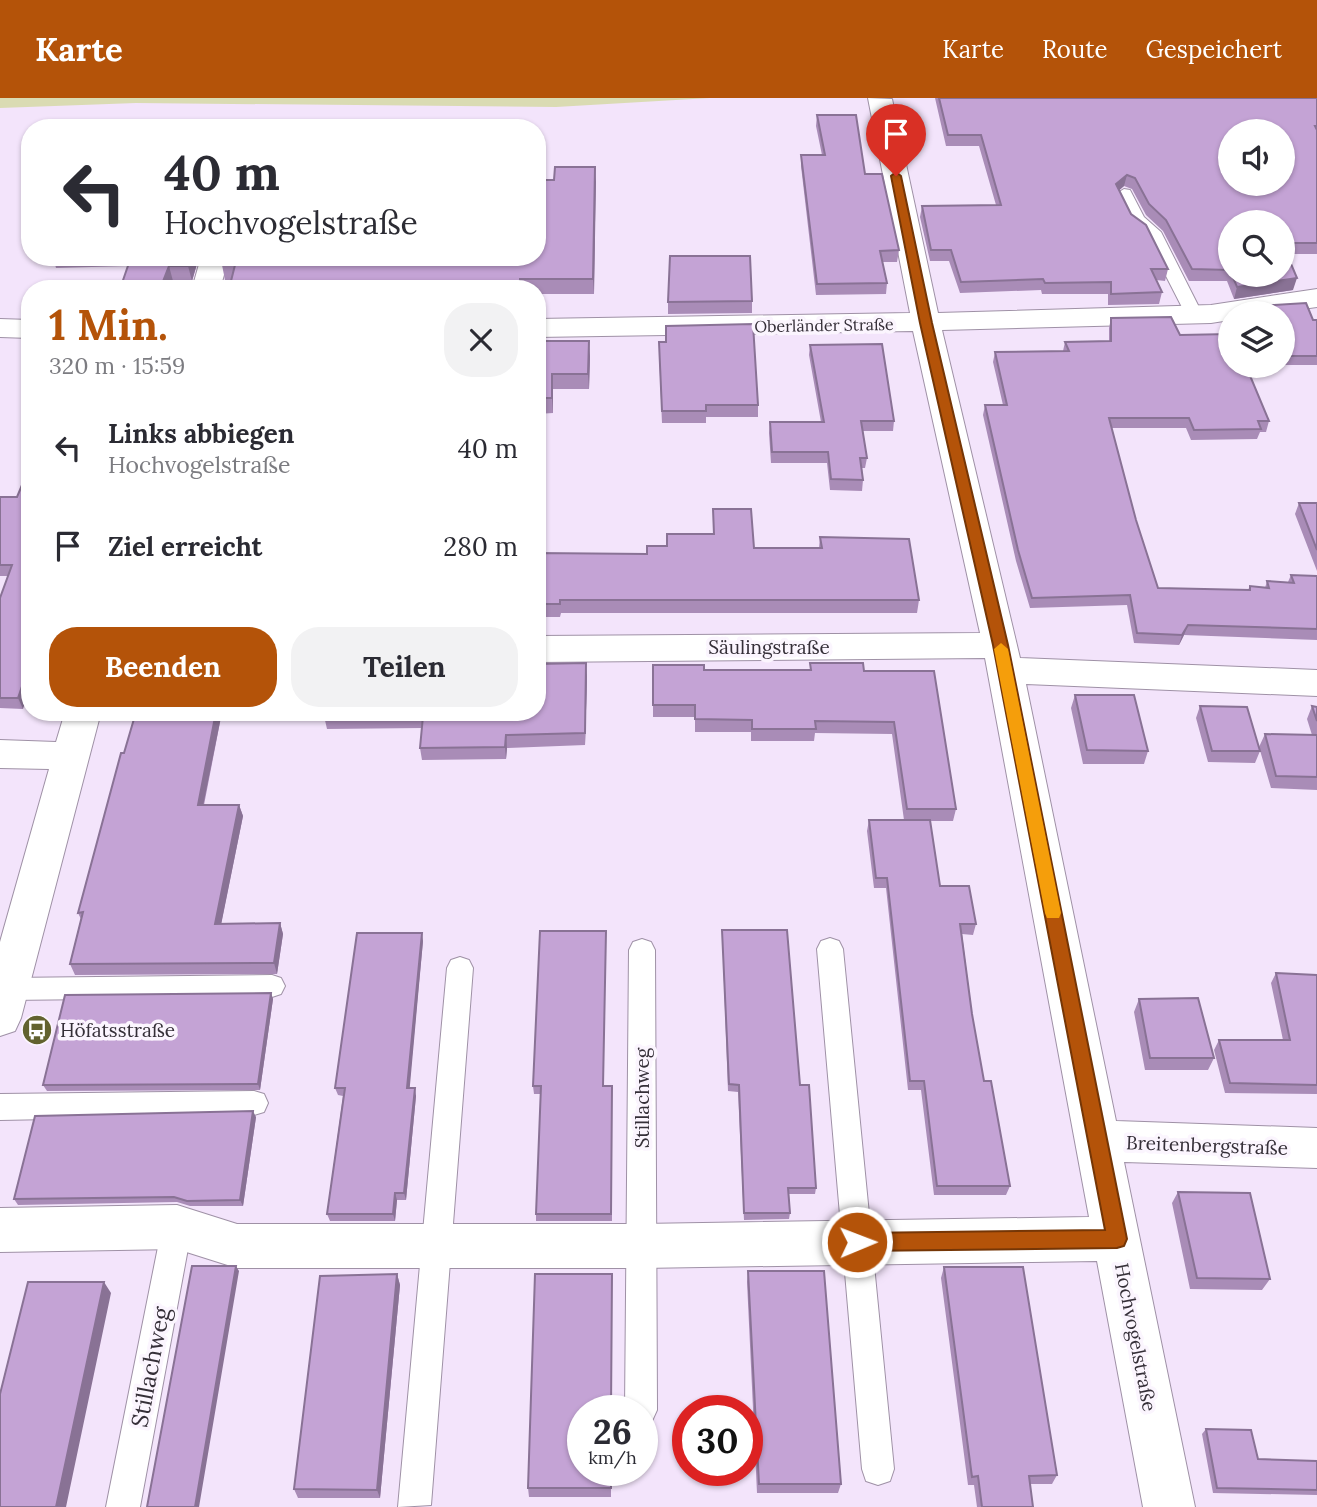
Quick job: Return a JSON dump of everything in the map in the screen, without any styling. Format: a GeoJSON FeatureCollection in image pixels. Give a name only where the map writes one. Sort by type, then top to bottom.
{"type":"FeatureCollection","features":[{"type":"Feature","properties":{"kind":"street","name":"Hochvogelstraße"},"geometry":{"type":"LineString","coordinates":[[880,99],[926,323],[1002,657],[1169,1507]]}},
{"type":"Feature","properties":{"kind":"street","name":"Oberländer Straße"},"geometry":{"type":"LineString","coordinates":[[546,328],[926,323],[1194,315],[1263,308],[1317,298]]}},
{"type":"Feature","properties":{"kind":"street"},"geometry":{"type":"LineString","coordinates":[[0,328],[21,329]]}},
{"type":"Feature","properties":{"kind":"street","name":"Säulingstraße"},"geometry":{"type":"LineString","coordinates":[[546,649],[1002,657],[1317,683]]}},
{"type":"Feature","properties":{"kind":"street"},"geometry":{"type":"LineString","coordinates":[[3,1003],[81,721]]}},
{"type":"Feature","properties":{"kind":"street"},"geometry":{"type":"LineString","coordinates":[[0,754],[71,756]]}},
{"type":"Feature","properties":{"kind":"street","name":"Breitenbergstraße"},"geometry":{"type":"LineString","coordinates":[[1098,1141],[1317,1149]]}},
{"type":"Feature","properties":{"kind":"street"},"geometry":{"type":"LineString","coordinates":[[0,1230],[177,1227],[237,1246],[640,1246],[1117,1239]]}},
{"type":"Feature","properties":{"kind":"lane"},"geometry":{"type":"LineString","coordinates":[[1124,194],[1137,220],[1152,232],[1194,315]]}},
{"type":"Feature","properties":{"kind":"lane"},"geometry":{"type":"LineString","coordinates":[[830,949],[878,1469]]}},
{"type":"Feature","properties":{"kind":"lane","name":"Stillachweg"},"geometry":{"type":"LineString","coordinates":[[641,1395],[642,950]]}},
{"type":"Feature","properties":{"kind":"lane"},"geometry":{"type":"LineString","coordinates":[[414,1505],[460,968]]}},
{"type":"Feature","properties":{"kind":"lane"},"geometry":{"type":"LineString","coordinates":[[3,1003],[272,986]]}},
{"type":"Feature","properties":{"kind":"lane"},"geometry":{"type":"LineString","coordinates":[[0,1107],[254,1103]]}},
{"type":"Feature","properties":{"kind":"lane","name":"Stillachweg"},"geometry":{"type":"LineString","coordinates":[[123,1507],[177,1227]]}},
{"type":"Feature","properties":{"kind":"green space"},"geometry":{"type":"Polygon","coordinates":[[[0,98],[710,98],[556,107],[136,103],[0,108],[0,98]]]}},
{"type":"Feature","properties":{"kind":"building"},"geometry":{"type":"Polygon","coordinates":[[[939,98],[1317,98],[1317,243],[1295,243],[1295,210],[1218,210],[1218,270],[1192,269],[1166,220],[1149,204],[1135,178],[1127,175],[1116,184],[1131,214],[1146,225],[1168,269],[1151,269],[1162,292],[1111,294],[1111,282],[1045,283],[1043,279],[961,282],[951,250],[931,250],[922,206],[1001,205],[981,135],[948,135],[939,98]]]}},
{"type":"Feature","properties":{"kind":"building"},"geometry":{"type":"Polygon","coordinates":[[[817,115],[856,115],[865,174],[882,174],[899,250],[880,251],[887,283],[817,284],[801,155],[825,155],[817,115]]]}},
{"type":"Feature","properties":{"kind":"building"},"geometry":{"type":"Polygon","coordinates":[[[555,167],[595,167],[593,279],[231,280],[235,266],[546,266],[546,180],[554,180],[555,167]]]}},
{"type":"Feature","properties":{"kind":"building"},"geometry":{"type":"Polygon","coordinates":[[[670,256],[750,256],[752,301],[668,302],[670,256]]]}},
{"type":"Feature","properties":{"kind":"building"},"geometry":{"type":"Polygon","coordinates":[[[128,266],[169,266],[164,280],[123,280],[128,266]]]}},
{"type":"Feature","properties":{"kind":"building"},"geometry":{"type":"Polygon","coordinates":[[[1306,303],[1313,320],[1317,320],[1317,356],[1295,356],[1295,304],[1306,303]]]}},
{"type":"Feature","properties":{"kind":"building"},"geometry":{"type":"Polygon","coordinates":[[[1171,317],[1180,335],[1218,334],[1218,378],[1251,378],[1269,421],[1258,421],[1261,429],[1194,430],[1189,418],[1109,418],[1136,520],[1158,588],[1250,590],[1250,586],[1269,588],[1267,581],[1294,583],[1291,575],[1317,576],[1317,629],[1188,625],[1182,635],[1137,633],[1130,595],[1032,598],[1018,550],[985,405],[1007,405],[995,352],[1069,351],[1065,342],[1111,341],[1111,318],[1171,317]]]}},
{"type":"Feature","properties":{"kind":"building"},"geometry":{"type":"Polygon","coordinates":[[[753,324],[758,405],[706,405],[706,411],[662,411],[659,342],[666,342],[666,326],[753,324]]]}},
{"type":"Feature","properties":{"kind":"building"},"geometry":{"type":"Polygon","coordinates":[[[546,341],[589,341],[588,374],[552,374],[552,398],[546,398],[546,341]]]}},
{"type":"Feature","properties":{"kind":"building"},"geometry":{"type":"Polygon","coordinates":[[[882,344],[894,421],[861,421],[867,458],[860,458],[863,480],[831,479],[828,452],[772,452],[770,422],[824,422],[810,345],[882,344]]]}},
{"type":"Feature","properties":{"kind":"building"},"geometry":{"type":"Polygon","coordinates":[[[21,487],[21,689],[18,698],[0,698],[0,598],[12,565],[0,565],[0,497],[17,497],[21,487]]]}},
{"type":"Feature","properties":{"kind":"building"},"geometry":{"type":"Polygon","coordinates":[[[1299,503],[1317,503],[1317,550],[1299,503]]]}},
{"type":"Feature","properties":{"kind":"building"},"geometry":{"type":"Polygon","coordinates":[[[713,509],[751,509],[754,548],[822,548],[820,537],[909,539],[919,600],[560,600],[560,604],[546,604],[546,553],[647,554],[647,546],[667,546],[667,534],[714,534],[713,509]]]}},
{"type":"Feature","properties":{"kind":"building"},"geometry":{"type":"Polygon","coordinates":[[[586,663],[585,733],[506,735],[505,747],[420,748],[423,721],[546,721],[546,664],[586,663]]]}},
{"type":"Feature","properties":{"kind":"building"},"geometry":{"type":"Polygon","coordinates":[[[810,663],[863,663],[864,671],[934,671],[956,809],[907,809],[894,722],[815,721],[816,729],[752,729],[752,720],[695,719],[695,705],[653,705],[653,665],[704,665],[704,670],[811,670],[810,663]]]}},
{"type":"Feature","properties":{"kind":"building"},"geometry":{"type":"Polygon","coordinates":[[[1075,695],[1134,695],[1148,751],[1087,750],[1075,695]]]}},
{"type":"Feature","properties":{"kind":"building"},"geometry":{"type":"Polygon","coordinates":[[[1200,706],[1247,707],[1260,751],[1212,751],[1200,706]]]}},
{"type":"Feature","properties":{"kind":"building"},"geometry":{"type":"Polygon","coordinates":[[[1312,706],[1317,707],[1317,721],[1312,706]]]}},
{"type":"Feature","properties":{"kind":"building"},"geometry":{"type":"Polygon","coordinates":[[[133,721],[214,721],[198,805],[239,805],[215,924],[280,923],[274,963],[70,964],[83,912],[78,913],[121,753],[124,753],[133,721]]]}},
{"type":"Feature","properties":{"kind":"building"},"geometry":{"type":"Polygon","coordinates":[[[1265,734],[1317,735],[1317,777],[1276,776],[1265,734]]]}},
{"type":"Feature","properties":{"kind":"building"},"geometry":{"type":"Polygon","coordinates":[[[869,820],[930,820],[940,886],[969,886],[976,924],[960,924],[972,1014],[984,1081],[991,1081],[1010,1186],[937,1186],[924,1081],[910,1081],[887,878],[876,878],[869,820]]]}},
{"type":"Feature","properties":{"kind":"building"},"geometry":{"type":"Polygon","coordinates":[[[722,930],[787,930],[800,1085],[809,1085],[816,1188],[788,1188],[790,1213],[744,1213],[739,1085],[729,1084],[722,930]]]}},
{"type":"Feature","properties":{"kind":"building"},"geometry":{"type":"Polygon","coordinates":[[[540,931],[606,931],[603,1086],[612,1086],[611,1214],[536,1214],[541,1086],[533,1086],[540,931]]]}},
{"type":"Feature","properties":{"kind":"building"},"geometry":{"type":"Polygon","coordinates":[[[357,933],[422,933],[407,1088],[415,1088],[404,1193],[395,1193],[393,1214],[327,1214],[345,1088],[335,1088],[357,933]]]}},
{"type":"Feature","properties":{"kind":"building"},"geometry":{"type":"Polygon","coordinates":[[[1276,973],[1317,975],[1317,1085],[1230,1083],[1219,1040],[1290,1040],[1276,973]]]}},
{"type":"Feature","properties":{"kind":"building"},"geometry":{"type":"Polygon","coordinates":[[[271,993],[258,1084],[43,1085],[65,995],[271,993]]]}},
{"type":"Feature","properties":{"kind":"building"},"geometry":{"type":"Polygon","coordinates":[[[1198,998],[1214,1058],[1150,1058],[1139,999],[1198,998]]]}},
{"type":"Feature","properties":{"kind":"building"},"geometry":{"type":"Polygon","coordinates":[[[253,1111],[240,1200],[187,1201],[174,1197],[14,1199],[35,1116],[253,1111]]]}},
{"type":"Feature","properties":{"kind":"building"},"geometry":{"type":"Polygon","coordinates":[[[1178,1192],[1250,1193],[1270,1279],[1197,1278],[1178,1192]]]}},
{"type":"Feature","properties":{"kind":"building"},"geometry":{"type":"Polygon","coordinates":[[[192,1266],[236,1266],[195,1507],[147,1507],[192,1266]]]}},
{"type":"Feature","properties":{"kind":"building"},"geometry":{"type":"Polygon","coordinates":[[[944,1267],[1023,1267],[1057,1475],[1029,1476],[1033,1507],[982,1507],[978,1476],[972,1477],[944,1267]]]}},
{"type":"Feature","properties":{"kind":"building"},"geometry":{"type":"Polygon","coordinates":[[[748,1271],[824,1271],[841,1484],[763,1484],[763,1395],[754,1395],[748,1271]]]}},
{"type":"Feature","properties":{"kind":"building"},"geometry":{"type":"Polygon","coordinates":[[[397,1274],[377,1490],[294,1489],[320,1276],[397,1274]]]}},
{"type":"Feature","properties":{"kind":"building"},"geometry":{"type":"Polygon","coordinates":[[[535,1274],[612,1274],[611,1395],[567,1395],[567,1486],[611,1488],[528,1488],[535,1274]]]}},
{"type":"Feature","properties":{"kind":"building"},"geometry":{"type":"Polygon","coordinates":[[[28,1282],[104,1282],[56,1507],[0,1507],[0,1394],[28,1282]]]}},
{"type":"Feature","properties":{"kind":"building"},"geometry":{"type":"Polygon","coordinates":[[[1206,1429],[1251,1430],[1258,1459],[1317,1461],[1317,1490],[1217,1488],[1206,1429]]]}},
{"type":"Feature","properties":{"kind":"slow traffic"},"geometry":{"type":"LineString","coordinates":[[1001,649],[1053,913]]}},
{"type":"Feature","properties":{"kind":"place","name":"Höfatsstraße"},"geometry":{"type":"Point","coordinates":[37,1030]}},
{"type":"Feature","properties":{"kind":"route"},"geometry":{"type":"LineString","coordinates":[[857,1242],[1117,1239],[1000,645],[926,323],[896,176]]}}]}
